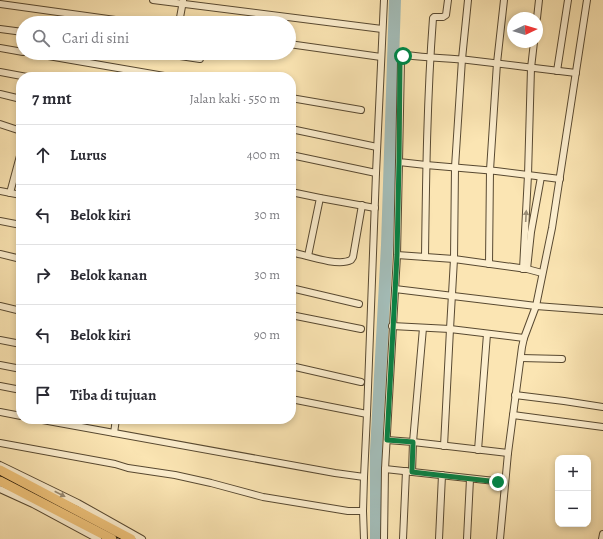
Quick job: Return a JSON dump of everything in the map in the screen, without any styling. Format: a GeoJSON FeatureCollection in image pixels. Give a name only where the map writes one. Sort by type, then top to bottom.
{"type":"FeatureCollection","features":[{"type":"Feature","properties":{"kind":"highway"},"geometry":{"type":"LineString","coordinates":[[0,470],[108,534]]}},
{"type":"Feature","properties":{"kind":"highway"},"geometry":{"type":"LineString","coordinates":[[0,482],[108,534],[131,539]]}},
{"type":"Feature","properties":{"kind":"street"},"geometry":{"type":"LineString","coordinates":[[153,0],[183,2],[286,16]]}},
{"type":"Feature","properties":{"kind":"street"},"geometry":{"type":"LineString","coordinates":[[364,539],[362,511],[384,0]]}},
{"type":"Feature","properties":{"kind":"street"},"geometry":{"type":"LineString","coordinates":[[425,257],[426,165],[433,18],[434,16],[443,17],[446,15],[448,0]]}},
{"type":"Feature","properties":{"kind":"street"},"geometry":{"type":"LineString","coordinates":[[444,446],[454,259],[455,167],[462,59],[468,0]]}},
{"type":"Feature","properties":{"kind":"street"},"geometry":{"type":"LineString","coordinates":[[489,264],[490,170],[504,0]]}},
{"type":"Feature","properties":{"kind":"street"},"geometry":{"type":"LineString","coordinates":[[538,12],[539,0]]}},
{"type":"Feature","properties":{"kind":"street"},"geometry":{"type":"LineString","coordinates":[[558,71],[568,0]]}},
{"type":"Feature","properties":{"kind":"street"},"geometry":{"type":"LineString","coordinates":[[500,539],[504,482],[512,415],[524,338],[536,306],[552,228],[587,0]]}},
{"type":"Feature","properties":{"kind":"street"},"geometry":{"type":"LineString","coordinates":[[180,16],[183,2]]}},
{"type":"Feature","properties":{"kind":"street"},"geometry":{"type":"LineString","coordinates":[[0,4],[87,16]]}},
{"type":"Feature","properties":{"kind":"street"},"geometry":{"type":"LineString","coordinates":[[296,17],[382,29]]}},
{"type":"Feature","properties":{"kind":"street"},"geometry":{"type":"LineString","coordinates":[[0,29],[16,31]]}},
{"type":"Feature","properties":{"kind":"street"},"geometry":{"type":"LineString","coordinates":[[296,45],[381,57]]}},
{"type":"Feature","properties":{"kind":"street"},"geometry":{"type":"LineString","coordinates":[[0,48],[16,51]]}},
{"type":"Feature","properties":{"kind":"street"},"geometry":{"type":"LineString","coordinates":[[525,269],[531,68],[533,48]]}},
{"type":"Feature","properties":{"kind":"street"},"geometry":{"type":"LineString","coordinates":[[384,539],[385,469],[397,255],[400,61],[403,56],[406,55],[430,58],[462,59],[576,73]]}},
{"type":"Feature","properties":{"kind":"street"},"geometry":{"type":"LineString","coordinates":[[71,60],[141,72]]}},
{"type":"Feature","properties":{"kind":"street"},"geometry":{"type":"LineString","coordinates":[[0,72],[16,75]]}},
{"type":"Feature","properties":{"kind":"street"},"geometry":{"type":"LineString","coordinates":[[0,94],[16,98]]}},
{"type":"Feature","properties":{"kind":"street"},"geometry":{"type":"LineString","coordinates":[[296,99],[362,110]]}},
{"type":"Feature","properties":{"kind":"street"},"geometry":{"type":"LineString","coordinates":[[0,124],[16,129]]}},
{"type":"Feature","properties":{"kind":"street"},"geometry":{"type":"LineString","coordinates":[[296,131],[377,146]]}},
{"type":"Feature","properties":{"kind":"street"},"geometry":{"type":"LineString","coordinates":[[296,156],[376,173]]}},
{"type":"Feature","properties":{"kind":"street"},"geometry":{"type":"LineString","coordinates":[[399,162],[490,170],[560,179]]}},
{"type":"Feature","properties":{"kind":"street"},"geometry":{"type":"LineString","coordinates":[[10,193],[16,171]]}},
{"type":"Feature","properties":{"kind":"street"},"geometry":{"type":"LineString","coordinates":[[525,269],[540,177]]}},
{"type":"Feature","properties":{"kind":"street"},"geometry":{"type":"LineString","coordinates":[[0,191],[16,195]]}},
{"type":"Feature","properties":{"kind":"street"},"geometry":{"type":"LineString","coordinates":[[296,193],[375,208]]}},
{"type":"Feature","properties":{"kind":"street"},"geometry":{"type":"LineString","coordinates":[[308,256],[320,198]]}},
{"type":"Feature","properties":{"kind":"street"},"geometry":{"type":"LineString","coordinates":[[296,253],[336,262],[345,263],[351,260],[353,257],[362,205]]}},
{"type":"Feature","properties":{"kind":"street"},"geometry":{"type":"LineString","coordinates":[[0,221],[16,225]]}},
{"type":"Feature","properties":{"kind":"street"},"geometry":{"type":"LineString","coordinates":[[0,254],[16,258]]}},
{"type":"Feature","properties":{"kind":"street"},"geometry":{"type":"LineString","coordinates":[[397,255],[454,259],[525,269],[542,273]]}},
{"type":"Feature","properties":{"kind":"street"},"geometry":{"type":"LineString","coordinates":[[296,289],[359,304]]}},
{"type":"Feature","properties":{"kind":"street"},"geometry":{"type":"LineString","coordinates":[[395,289],[536,306],[603,312]]}},
{"type":"Feature","properties":{"kind":"street"},"geometry":{"type":"LineString","coordinates":[[0,306],[16,309]]}},
{"type":"Feature","properties":{"kind":"street"},"geometry":{"type":"LineString","coordinates":[[296,316],[361,329]]}},
{"type":"Feature","properties":{"kind":"street"},"geometry":{"type":"LineString","coordinates":[[392,326],[450,329],[524,338]]}},
{"type":"Feature","properties":{"kind":"street"},"geometry":{"type":"LineString","coordinates":[[403,539],[423,328]]}},
{"type":"Feature","properties":{"kind":"street"},"geometry":{"type":"LineString","coordinates":[[478,450],[487,334]]}},
{"type":"Feature","properties":{"kind":"street"},"geometry":{"type":"LineString","coordinates":[[0,340],[16,343]]}},
{"type":"Feature","properties":{"kind":"street"},"geometry":{"type":"LineString","coordinates":[[521,358],[562,359]]}},
{"type":"Feature","properties":{"kind":"street"},"geometry":{"type":"LineString","coordinates":[[0,365],[16,368]]}},
{"type":"Feature","properties":{"kind":"street"},"geometry":{"type":"LineString","coordinates":[[296,367],[362,382]]}},
{"type":"Feature","properties":{"kind":"street"},"geometry":{"type":"LineString","coordinates":[[0,386],[16,389]]}},
{"type":"Feature","properties":{"kind":"street"},"geometry":{"type":"LineString","coordinates":[[515,395],[603,407]]}},
{"type":"Feature","properties":{"kind":"street"},"geometry":{"type":"LineString","coordinates":[[296,400],[367,414]]}},
{"type":"Feature","properties":{"kind":"street"},"geometry":{"type":"LineString","coordinates":[[0,412],[16,415]]}},
{"type":"Feature","properties":{"kind":"street"},"geometry":{"type":"LineString","coordinates":[[512,415],[603,427]]}},
{"type":"Feature","properties":{"kind":"street"},"geometry":{"type":"LineString","coordinates":[[64,424],[364,477]]}},
{"type":"Feature","properties":{"kind":"street"},"geometry":{"type":"LineString","coordinates":[[114,433],[115,424]]}},
{"type":"Feature","properties":{"kind":"street"},"geometry":{"type":"LineString","coordinates":[[387,440],[508,453]]}},
{"type":"Feature","properties":{"kind":"street"},"geometry":{"type":"LineString","coordinates":[[0,443],[182,477],[264,497],[348,511],[362,511]]}},
{"type":"Feature","properties":{"kind":"street"},"geometry":{"type":"LineString","coordinates":[[0,465],[78,503],[108,534]]}},
{"type":"Feature","properties":{"kind":"street"},"geometry":{"type":"LineString","coordinates":[[385,469],[504,482]]}},
{"type":"Feature","properties":{"kind":"street"},"geometry":{"type":"LineString","coordinates":[[439,539],[442,475]]}},
{"type":"Feature","properties":{"kind":"street"},"geometry":{"type":"LineString","coordinates":[[467,539],[470,479]]}},
{"type":"Feature","properties":{"kind":"street"},"geometry":{"type":"LineString","coordinates":[[0,489],[108,534],[142,539]]}},
{"type":"Feature","properties":{"kind":"street"},"geometry":{"type":"LineString","coordinates":[[602,539],[603,534]]}},
{"type":"Feature","properties":{"kind":"waterway"},"geometry":{"type":"LineString","coordinates":[[376,539],[376,451],[387,245],[395,0]]}},
{"type":"Feature","properties":{"kind":"route"},"geometry":{"type":"LineString","coordinates":[[403,56],[400,61],[397,255],[387,440],[413,442],[412,472],[498,482]]}}]}
